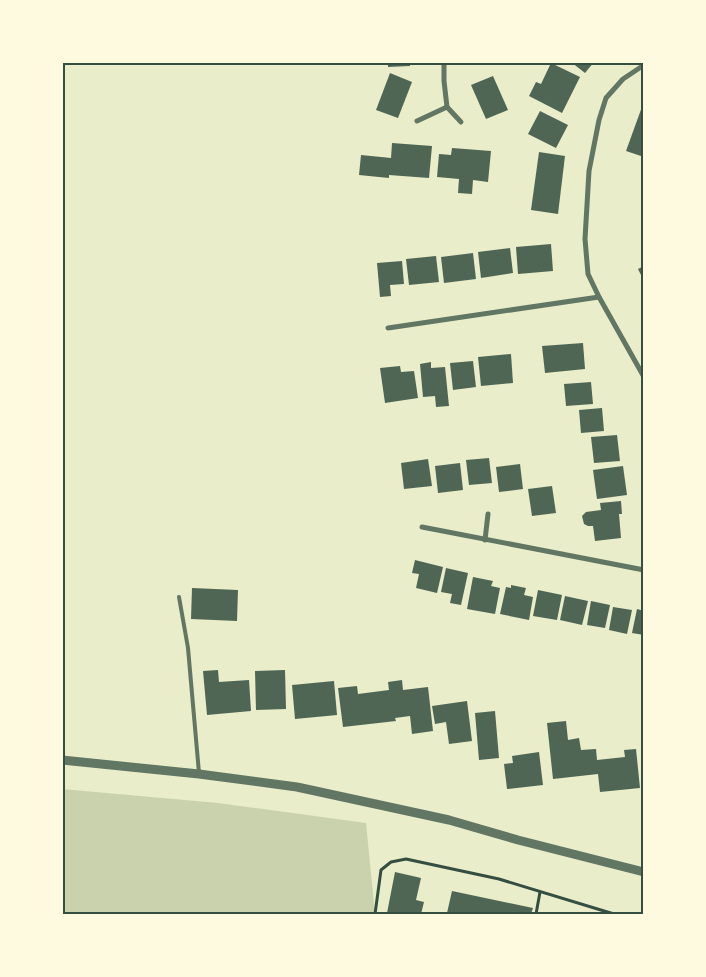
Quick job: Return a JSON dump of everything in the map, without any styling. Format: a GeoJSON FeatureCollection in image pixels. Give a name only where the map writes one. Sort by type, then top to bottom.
{"type":"FeatureCollection","features":[{"type":"Feature","properties":{"kind":"street"},"geometry":{"type":"LineString","coordinates":[[444,62],[447,107],[461,122]]}},
{"type":"Feature","properties":{"kind":"street"},"geometry":{"type":"LineString","coordinates":[[644,65],[622,79],[606,98],[599,120],[589,170],[585,239],[588,274],[598,297],[644,377]]}},
{"type":"Feature","properties":{"kind":"street"},"geometry":{"type":"LineString","coordinates":[[417,121],[447,107]]}},
{"type":"Feature","properties":{"kind":"street"},"geometry":{"type":"LineString","coordinates":[[388,328],[598,297]]}},
{"type":"Feature","properties":{"kind":"street"},"geometry":{"type":"LineString","coordinates":[[484,540],[488,514]]}},
{"type":"Feature","properties":{"kind":"street"},"geometry":{"type":"LineString","coordinates":[[422,527],[644,570]]}},
{"type":"Feature","properties":{"kind":"street"},"geometry":{"type":"LineString","coordinates":[[62,760],[199,774],[297,787],[449,820],[518,840],[644,872]]}},
{"type":"Feature","properties":{"kind":"lane"},"geometry":{"type":"LineString","coordinates":[[179,597],[188,648],[199,774]]}},
{"type":"Feature","properties":{"kind":"path"},"geometry":{"type":"LineString","coordinates":[[375,914],[381,870],[391,862],[406,859],[499,879],[614,914]]}},
{"type":"Feature","properties":{"kind":"path"},"geometry":{"type":"LineString","coordinates":[[536,914],[540,892]]}},
{"type":"Feature","properties":{"kind":"green space"},"geometry":{"type":"Polygon","coordinates":[[[62,789],[218,803],[366,823],[375,914],[63,914],[62,789]]]}},
{"type":"Feature","properties":{"kind":"building"},"geometry":{"type":"Polygon","coordinates":[[[388,62],[410,62],[410,66],[388,67],[388,62]]]}},
{"type":"Feature","properties":{"kind":"building"},"geometry":{"type":"Polygon","coordinates":[[[571,62],[594,62],[585,73],[571,62]]]}},
{"type":"Feature","properties":{"kind":"building"},"geometry":{"type":"Polygon","coordinates":[[[551,63],[580,77],[562,113],[529,96],[536,82],[541,84],[551,63]]]}},
{"type":"Feature","properties":{"kind":"building"},"geometry":{"type":"Polygon","coordinates":[[[390,73],[412,82],[398,118],[376,110],[390,73]]]}},
{"type":"Feature","properties":{"kind":"building"},"geometry":{"type":"Polygon","coordinates":[[[493,76],[508,110],[486,119],[471,85],[493,76]]]}},
{"type":"Feature","properties":{"kind":"building"},"geometry":{"type":"Polygon","coordinates":[[[644,104],[644,157],[626,151],[644,104]]]}},
{"type":"Feature","properties":{"kind":"building"},"geometry":{"type":"Polygon","coordinates":[[[540,111],[568,125],[556,148],[528,134],[540,111]]]}},
{"type":"Feature","properties":{"kind":"building"},"geometry":{"type":"Polygon","coordinates":[[[392,143],[432,146],[429,178],[389,175],[389,178],[359,175],[361,155],[391,158],[392,143]]]}},
{"type":"Feature","properties":{"kind":"building"},"geometry":{"type":"Polygon","coordinates":[[[452,148],[491,151],[488,182],[473,180],[472,194],[458,193],[459,179],[437,177],[439,154],[451,155],[452,148]]]}},
{"type":"Feature","properties":{"kind":"building"},"geometry":{"type":"Polygon","coordinates":[[[539,152],[565,156],[558,214],[531,210],[539,152]]]}},
{"type":"Feature","properties":{"kind":"building"},"geometry":{"type":"Polygon","coordinates":[[[551,244],[553,271],[518,274],[516,247],[551,244]]]}},
{"type":"Feature","properties":{"kind":"building"},"geometry":{"type":"Polygon","coordinates":[[[510,248],[513,273],[481,278],[478,252],[510,248]]]}},
{"type":"Feature","properties":{"kind":"building"},"geometry":{"type":"Polygon","coordinates":[[[473,253],[476,279],[444,283],[441,257],[473,253]]]}},
{"type":"Feature","properties":{"kind":"building"},"geometry":{"type":"Polygon","coordinates":[[[436,256],[439,282],[409,285],[406,259],[436,256]]]}},
{"type":"Feature","properties":{"kind":"building"},"geometry":{"type":"Polygon","coordinates":[[[402,261],[404,284],[390,285],[391,296],[380,297],[377,263],[402,261]]]}},
{"type":"Feature","properties":{"kind":"building"},"geometry":{"type":"Polygon","coordinates":[[[644,266],[644,281],[638,269],[644,266]]]}},
{"type":"Feature","properties":{"kind":"building"},"geometry":{"type":"Polygon","coordinates":[[[583,343],[585,369],[545,373],[542,346],[583,343]]]}},
{"type":"Feature","properties":{"kind":"building"},"geometry":{"type":"Polygon","coordinates":[[[511,354],[513,383],[481,386],[478,357],[511,354]]]}},
{"type":"Feature","properties":{"kind":"building"},"geometry":{"type":"Polygon","coordinates":[[[473,361],[476,387],[453,390],[450,363],[473,361]]]}},
{"type":"Feature","properties":{"kind":"building"},"geometry":{"type":"Polygon","coordinates":[[[431,362],[431,368],[445,367],[449,406],[436,407],[435,396],[423,397],[420,364],[431,362]]]}},
{"type":"Feature","properties":{"kind":"building"},"geometry":{"type":"Polygon","coordinates":[[[400,366],[401,372],[414,371],[418,398],[385,403],[380,368],[400,366]]]}},
{"type":"Feature","properties":{"kind":"building"},"geometry":{"type":"Polygon","coordinates":[[[591,382],[593,404],[566,406],[564,384],[591,382]]]}},
{"type":"Feature","properties":{"kind":"building"},"geometry":{"type":"Polygon","coordinates":[[[602,408],[604,431],[581,433],[579,410],[602,408]]]}},
{"type":"Feature","properties":{"kind":"building"},"geometry":{"type":"Polygon","coordinates":[[[617,435],[620,461],[594,463],[591,437],[617,435]]]}},
{"type":"Feature","properties":{"kind":"building"},"geometry":{"type":"Polygon","coordinates":[[[489,458],[492,483],[469,485],[466,460],[489,458]]]}},
{"type":"Feature","properties":{"kind":"building"},"geometry":{"type":"Polygon","coordinates":[[[428,459],[432,486],[404,489],[401,463],[428,459]]]}},
{"type":"Feature","properties":{"kind":"building"},"geometry":{"type":"Polygon","coordinates":[[[460,463],[463,490],[438,493],[435,466],[460,463]]]}},
{"type":"Feature","properties":{"kind":"building"},"geometry":{"type":"Polygon","coordinates":[[[520,464],[523,489],[499,492],[496,467],[520,464]]]}},
{"type":"Feature","properties":{"kind":"building"},"geometry":{"type":"Polygon","coordinates":[[[623,466],[627,495],[597,499],[593,470],[623,466]]]}},
{"type":"Feature","properties":{"kind":"building"},"geometry":{"type":"Polygon","coordinates":[[[552,486],[556,513],[532,516],[528,489],[552,486]]]}},
{"type":"Feature","properties":{"kind":"building"},"geometry":{"type":"Polygon","coordinates":[[[621,501],[622,514],[619,514],[621,538],[595,541],[593,526],[584,524],[582,516],[586,512],[601,510],[600,503],[621,501]]]}},
{"type":"Feature","properties":{"kind":"building"},"geometry":{"type":"Polygon","coordinates":[[[415,560],[443,567],[437,593],[416,588],[419,574],[412,573],[415,560]]]}},
{"type":"Feature","properties":{"kind":"building"},"geometry":{"type":"Polygon","coordinates":[[[446,568],[468,573],[461,605],[450,603],[452,594],[441,592],[446,568]]]}},
{"type":"Feature","properties":{"kind":"building"},"geometry":{"type":"Polygon","coordinates":[[[473,577],[493,581],[491,586],[500,588],[495,614],[467,609],[473,577]]]}},
{"type":"Feature","properties":{"kind":"building"},"geometry":{"type":"Polygon","coordinates":[[[511,585],[526,588],[524,595],[533,597],[529,620],[500,614],[506,587],[511,588],[511,585]]]}},
{"type":"Feature","properties":{"kind":"building"},"geometry":{"type":"Polygon","coordinates":[[[192,588],[238,590],[237,621],[191,619],[192,588]]]}},
{"type":"Feature","properties":{"kind":"building"},"geometry":{"type":"Polygon","coordinates":[[[538,590],[562,595],[557,620],[533,616],[538,590]]]}},
{"type":"Feature","properties":{"kind":"building"},"geometry":{"type":"Polygon","coordinates":[[[565,596],[588,601],[582,625],[560,620],[565,596]]]}},
{"type":"Feature","properties":{"kind":"building"},"geometry":{"type":"Polygon","coordinates":[[[591,601],[610,605],[605,628],[587,625],[591,601]]]}},
{"type":"Feature","properties":{"kind":"building"},"geometry":{"type":"Polygon","coordinates":[[[613,607],[632,610],[627,634],[609,630],[613,607]]]}},
{"type":"Feature","properties":{"kind":"building"},"geometry":{"type":"Polygon","coordinates":[[[637,609],[644,611],[644,635],[632,633],[637,609]]]}},
{"type":"Feature","properties":{"kind":"building"},"geometry":{"type":"Polygon","coordinates":[[[218,670],[219,682],[249,680],[251,711],[207,715],[203,671],[218,670]]]}},
{"type":"Feature","properties":{"kind":"building"},"geometry":{"type":"Polygon","coordinates":[[[285,670],[286,709],[256,710],[255,671],[285,670]]]}},
{"type":"Feature","properties":{"kind":"building"},"geometry":{"type":"Polygon","coordinates":[[[402,680],[403,690],[428,687],[433,731],[412,734],[410,716],[395,718],[396,721],[343,727],[338,688],[357,686],[358,694],[389,690],[388,682],[402,680]]]}},
{"type":"Feature","properties":{"kind":"building"},"geometry":{"type":"Polygon","coordinates":[[[334,681],[337,715],[295,719],[292,685],[334,681]]]}},
{"type":"Feature","properties":{"kind":"building"},"geometry":{"type":"Polygon","coordinates":[[[467,701],[472,741],[449,744],[446,722],[435,724],[432,706],[467,701]]]}},
{"type":"Feature","properties":{"kind":"building"},"geometry":{"type":"Polygon","coordinates":[[[495,711],[499,758],[479,760],[475,713],[495,711]]]}},
{"type":"Feature","properties":{"kind":"building"},"geometry":{"type":"Polygon","coordinates":[[[566,721],[568,740],[579,738],[581,750],[596,749],[597,760],[625,757],[624,750],[636,749],[640,788],[600,792],[598,774],[553,779],[547,723],[566,721]]]}},
{"type":"Feature","properties":{"kind":"building"},"geometry":{"type":"Polygon","coordinates":[[[539,752],[543,785],[507,789],[504,764],[513,763],[512,756],[539,752]]]}},
{"type":"Feature","properties":{"kind":"building"},"geometry":{"type":"Polygon","coordinates":[[[395,872],[421,878],[416,900],[424,902],[421,914],[387,913],[395,872]]]}},
{"type":"Feature","properties":{"kind":"building"},"geometry":{"type":"Polygon","coordinates":[[[452,891],[533,908],[531,914],[447,913],[452,891]]]}}]}
